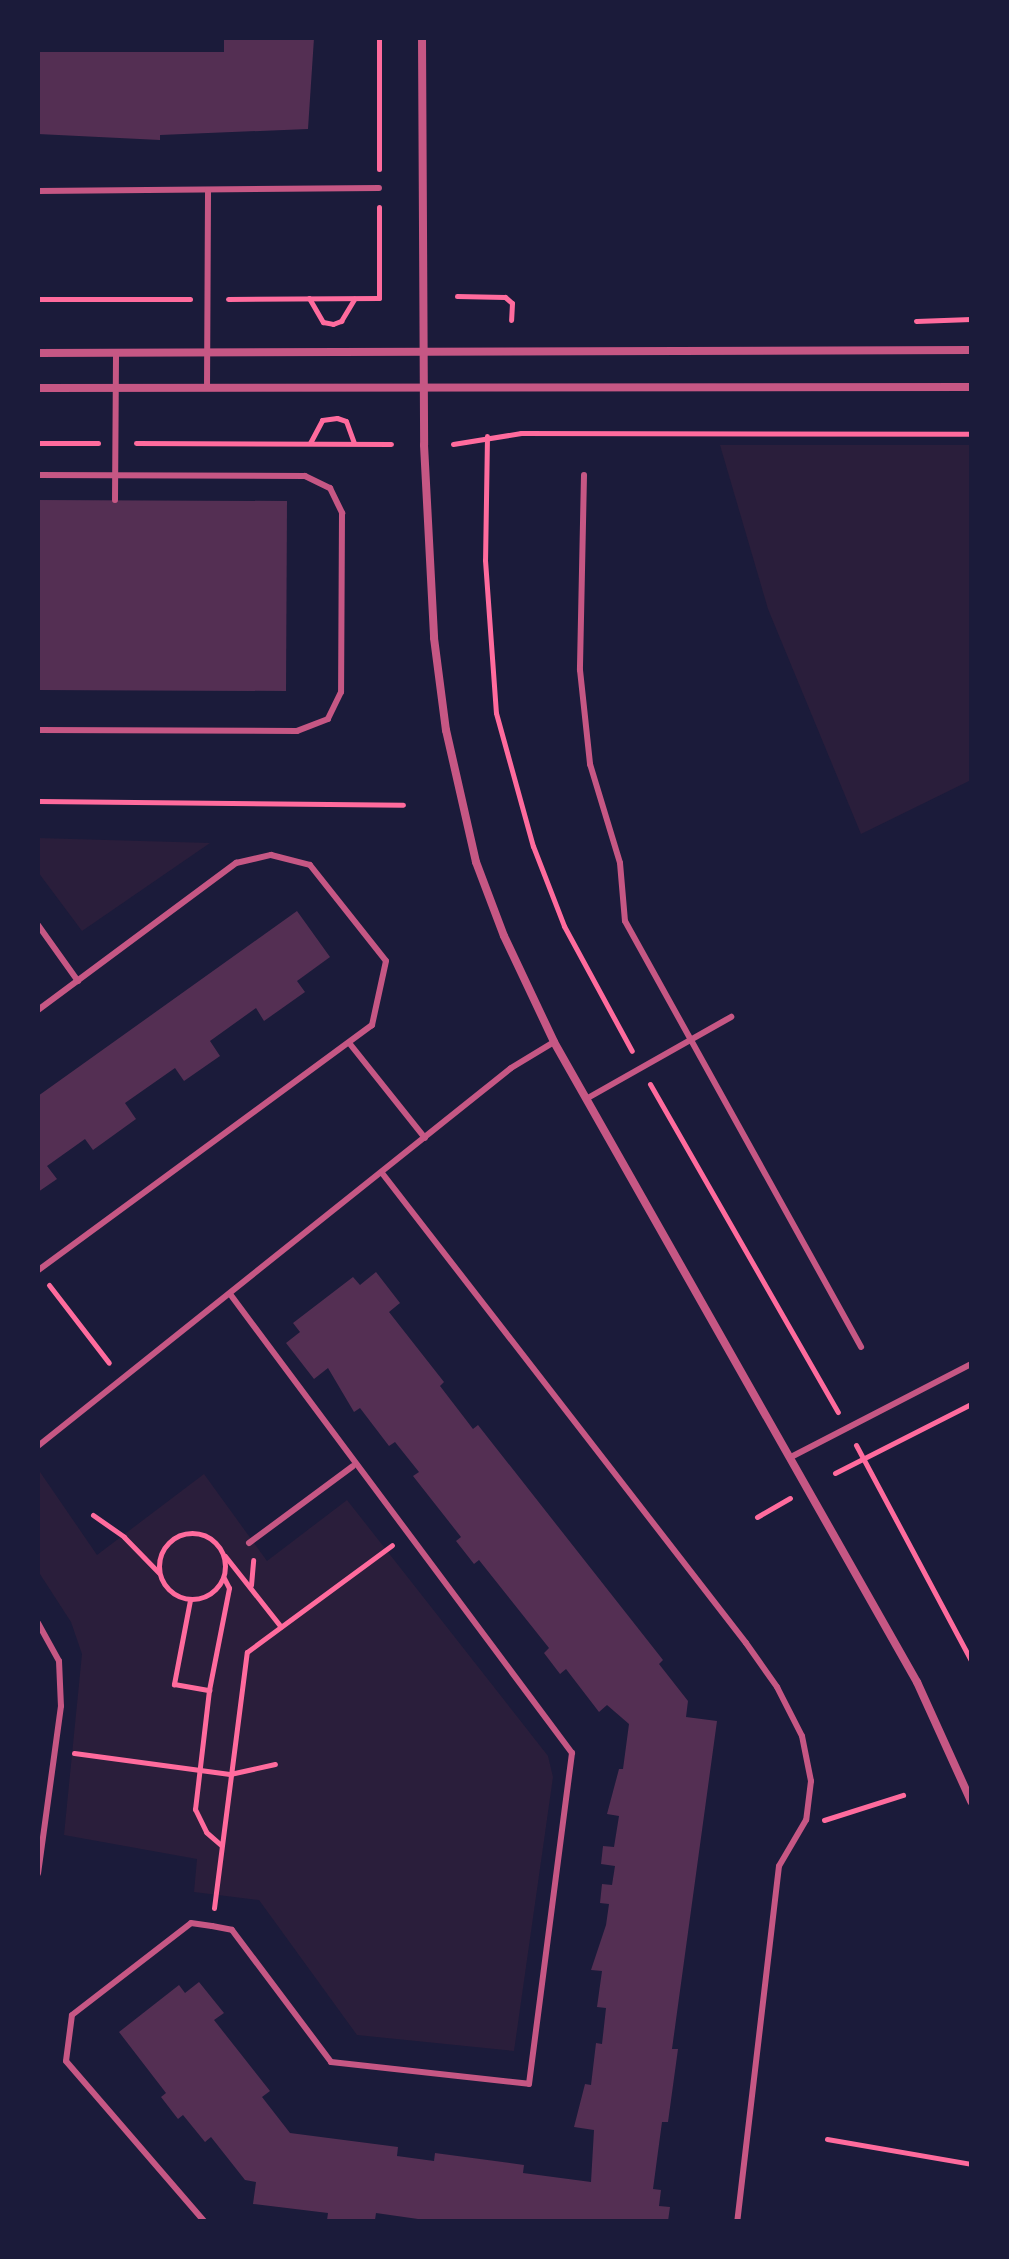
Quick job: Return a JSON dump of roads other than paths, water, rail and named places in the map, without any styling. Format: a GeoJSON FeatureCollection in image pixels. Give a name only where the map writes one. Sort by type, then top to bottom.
{"type":"FeatureCollection","features":[{"type":"Feature","properties":{"kind":"street"},"geometry":{"type":"LineString","coordinates":[[422,38],[425,388],[434,638],[460,801],[504,936],[554,1042],[917,1682],[971,1801]]}},
{"type":"Feature","properties":{"kind":"street"},"geometry":{"type":"LineString","coordinates":[[38,353],[425,349],[971,350]]}},
{"type":"Feature","properties":{"kind":"street"},"geometry":{"type":"LineString","coordinates":[[38,388],[971,387]]}},
{"type":"Feature","properties":{"kind":"lane"},"geometry":{"type":"LineString","coordinates":[[38,191],[379,188]]}},
{"type":"Feature","properties":{"kind":"lane"},"geometry":{"type":"LineString","coordinates":[[207,388],[208,190]]}},
{"type":"Feature","properties":{"kind":"lane"},"geometry":{"type":"LineString","coordinates":[[115,500],[116,352]]}},
{"type":"Feature","properties":{"kind":"lane"},"geometry":{"type":"LineString","coordinates":[[38,475],[305,476],[330,488],[342,513],[341,692],[328,719],[297,731],[38,730]]}},
{"type":"Feature","properties":{"kind":"lane"},"geometry":{"type":"LineString","coordinates":[[584,475],[580,670],[590,764],[620,863],[625,921],[861,1347]]}},
{"type":"Feature","properties":{"kind":"lane"},"geometry":{"type":"LineString","coordinates":[[38,1010],[236,863],[271,855],[310,865],[386,961],[372,1025],[38,1270]]}},
{"type":"Feature","properties":{"kind":"lane"},"geometry":{"type":"LineString","coordinates":[[38,925],[78,981]]}},
{"type":"Feature","properties":{"kind":"lane"},"geometry":{"type":"LineString","coordinates":[[586,1099],[731,1017]]}},
{"type":"Feature","properties":{"kind":"lane"},"geometry":{"type":"LineString","coordinates":[[38,1446],[511,1068],[554,1042]]}},
{"type":"Feature","properties":{"kind":"lane"},"geometry":{"type":"LineString","coordinates":[[350,1044],[425,1138]]}},
{"type":"Feature","properties":{"kind":"lane"},"geometry":{"type":"LineString","coordinates":[[382,1173],[777,1687],[802,1736],[811,1781],[806,1820],[779,1866],[737,2221]]}},
{"type":"Feature","properties":{"kind":"lane"},"geometry":{"type":"LineString","coordinates":[[204,2221],[66,2061],[72,2015],[191,1923],[212,1926],[232,1930],[331,2062],[529,2084],[572,1753],[353,1466],[230,1294]]}},
{"type":"Feature","properties":{"kind":"lane"},"geometry":{"type":"LineString","coordinates":[[791,1457],[971,1364]]}},
{"type":"Feature","properties":{"kind":"lane"},"geometry":{"type":"LineString","coordinates":[[249,1543],[353,1466]]}},
{"type":"Feature","properties":{"kind":"lane"},"geometry":{"type":"LineString","coordinates":[[38,1623],[59,1661],[61,1706],[38,1873]]}}]}
